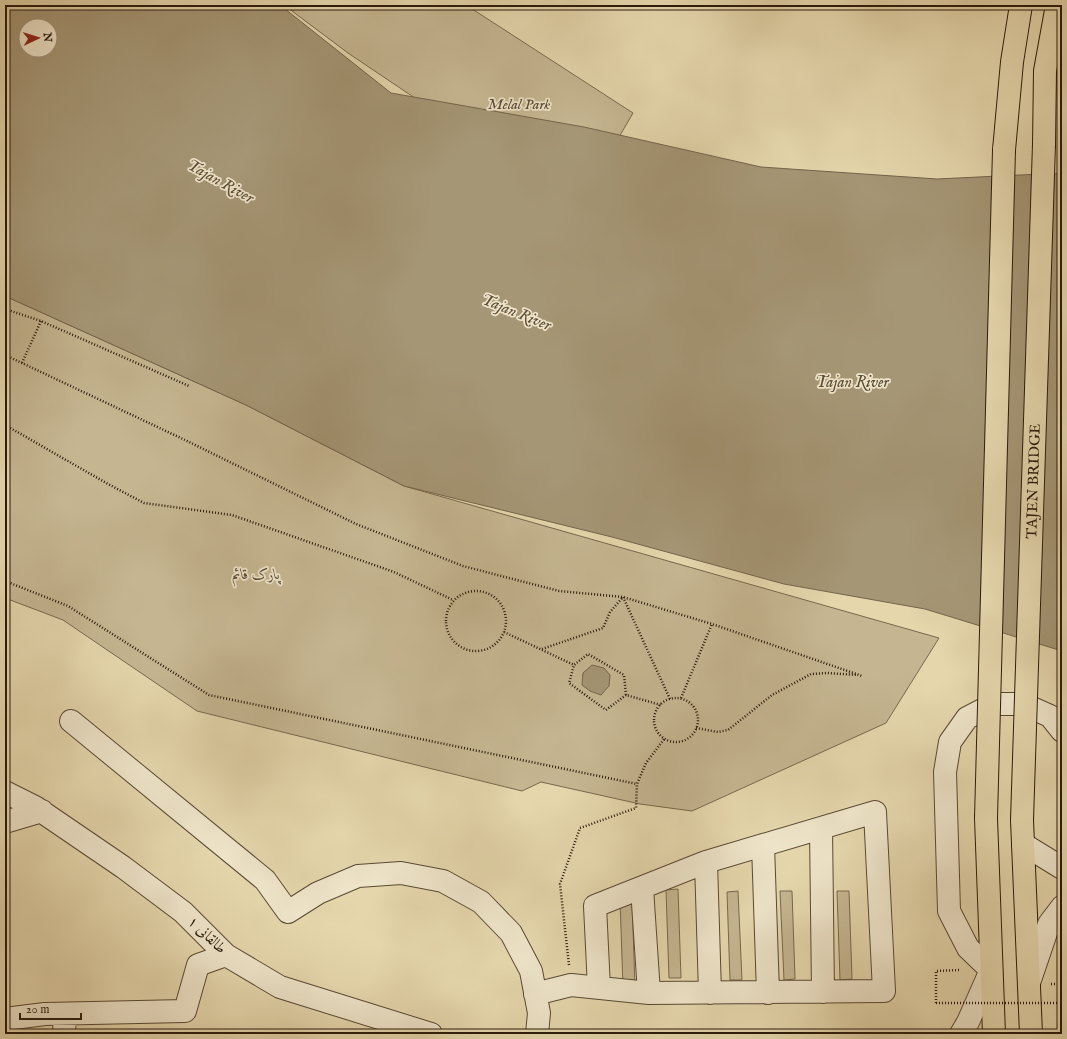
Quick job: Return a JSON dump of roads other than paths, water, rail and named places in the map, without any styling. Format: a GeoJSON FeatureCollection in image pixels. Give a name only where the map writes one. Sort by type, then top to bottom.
{"type":"FeatureCollection","features":[{"type":"Feature","properties":{"kind":"highway"},"geometry":{"type":"LineString","coordinates":[[994,1034],[986,818],[1004,150],[1012,62],[1021,5]]}},
{"type":"Feature","properties":{"kind":"highway","name":"TAJEN BRIDGE"},"geometry":{"type":"LineString","coordinates":[[1031,1034],[1022,820],[1044,144],[1045,72],[1057,5]]}},
{"type":"Feature","properties":{"kind":"street"},"geometry":{"type":"LineString","coordinates":[[961,1034],[992,970],[968,948],[949,911],[945,772],[950,742],[967,718],[994,704],[1023,704],[1050,716],[1062,731]]}},
{"type":"Feature","properties":{"kind":"street"},"geometry":{"type":"LineString","coordinates":[[71,721],[265,880],[288,912],[318,893],[358,876],[401,873],[443,881],[481,902],[511,933],[531,971],[539,1013],[537,1034]]}},
{"type":"Feature","properties":{"kind":"street","name":"طالقانی ۱"},"geometry":{"type":"LineString","coordinates":[[5,792],[35,806],[123,867],[183,912],[226,955],[280,987],[431,1034]]}},
{"type":"Feature","properties":{"kind":"street"},"geometry":{"type":"LineString","coordinates":[[5,822],[42,812]]}},
{"type":"Feature","properties":{"kind":"street"},"geometry":{"type":"LineString","coordinates":[[535,994],[571,985],[598,988],[649,993],[884,991],[875,812],[706,862],[595,906],[598,988]]}},
{"type":"Feature","properties":{"kind":"street"},"geometry":{"type":"LineString","coordinates":[[821,828],[823,992]]}},
{"type":"Feature","properties":{"kind":"street"},"geometry":{"type":"LineString","coordinates":[[1023,844],[1062,868]]}},
{"type":"Feature","properties":{"kind":"street"},"geometry":{"type":"LineString","coordinates":[[763,845],[768,993]]}},
{"type":"Feature","properties":{"kind":"street"},"geometry":{"type":"LineString","coordinates":[[706,862],[710,993]]}},
{"type":"Feature","properties":{"kind":"street"},"geometry":{"type":"LineString","coordinates":[[642,888],[649,993]]}},
{"type":"Feature","properties":{"kind":"street"},"geometry":{"type":"LineString","coordinates":[[1029,984],[1049,924],[1062,907]]}},
{"type":"Feature","properties":{"kind":"street"},"geometry":{"type":"LineString","coordinates":[[5,1019],[45,1014],[65,1024],[185,1011],[198,965],[226,955]]}},
{"type":"Feature","properties":{"kind":"water","name":"Tajan River"},"geometry":{"type":"Polygon","coordinates":[[[5,5],[280,5],[391,93],[584,127],[761,167],[937,179],[1062,173],[1062,651],[925,609],[784,584],[612,537],[404,486],[246,405],[5,296],[5,5]]]}},
{"type":"Feature","properties":{"kind":"water"},"geometry":{"type":"Polygon","coordinates":[[[592,665],[604,668],[610,675],[609,686],[601,695],[590,691],[582,685],[583,673],[592,665]]]}},
{"type":"Feature","properties":{"kind":"park label","name":"Melal Park"},"geometry":{"type":"Point","coordinates":[519,104]}},
{"type":"Feature","properties":{"kind":"park label","name":"پارک قائم"},"geometry":{"type":"Point","coordinates":[256,574]}}]}
